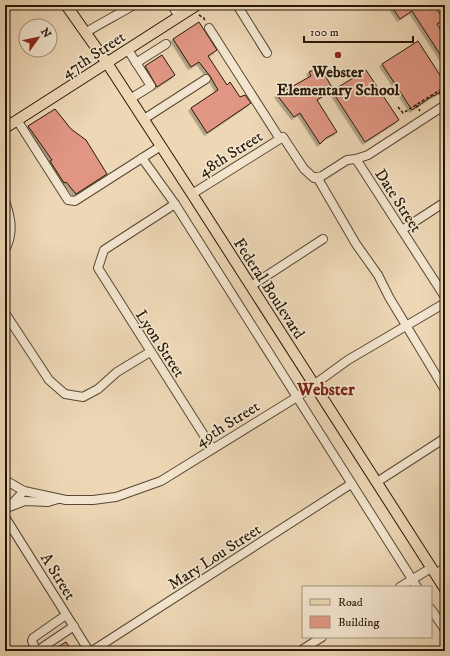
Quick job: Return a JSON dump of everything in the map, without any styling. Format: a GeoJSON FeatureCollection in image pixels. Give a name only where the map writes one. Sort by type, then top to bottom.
{"type":"FeatureCollection","features":[{"type":"Feature","properties":{"kind":"main road","name":"Federal Boulevard"},"geometry":{"type":"LineString","coordinates":[[66,5],[85,34],[107,63],[161,146],[445,589]]}},
{"type":"Feature","properties":{"kind":"main road","name":"47th Street"},"geometry":{"type":"LineString","coordinates":[[5,128],[197,5]]}},
{"type":"Feature","properties":{"kind":"street"},"geometry":{"type":"LineString","coordinates":[[85,34],[106,20],[113,18],[134,5]]}},
{"type":"Feature","properties":{"kind":"street"},"geometry":{"type":"LineString","coordinates":[[172,5],[179,17]]}},
{"type":"Feature","properties":{"kind":"street"},"geometry":{"type":"LineString","coordinates":[[237,5],[267,53]]}},
{"type":"Feature","properties":{"kind":"street"},"geometry":{"type":"LineString","coordinates":[[210,28],[281,138],[304,169],[315,177],[356,244],[378,276],[445,390]]}},
{"type":"Feature","properties":{"kind":"street"},"geometry":{"type":"LineString","coordinates":[[136,63],[166,44]]}},
{"type":"Feature","properties":{"kind":"street"},"geometry":{"type":"LineString","coordinates":[[128,50],[151,86],[130,99]]}},
{"type":"Feature","properties":{"kind":"street"},"geometry":{"type":"LineString","coordinates":[[144,120],[206,78]]}},
{"type":"Feature","properties":{"kind":"street"},"geometry":{"type":"LineString","coordinates":[[315,177],[322,176],[347,160],[356,159],[368,154],[443,101]]}},
{"type":"Feature","properties":{"kind":"street"},"geometry":{"type":"LineString","coordinates":[[17,120],[70,202],[75,201],[161,146]]}},
{"type":"Feature","properties":{"kind":"street","name":"48th Street"},"geometry":{"type":"LineString","coordinates":[[192,194],[281,138]]}},
{"type":"Feature","properties":{"kind":"street"},"geometry":{"type":"LineString","coordinates":[[142,158],[175,204],[416,586]]}},
{"type":"Feature","properties":{"kind":"street","name":"Date Street"},"geometry":{"type":"LineString","coordinates":[[356,159],[445,297]]}},
{"type":"Feature","properties":{"kind":"street"},"geometry":{"type":"LineString","coordinates":[[5,200],[10,214],[12,228],[5,250]]}},
{"type":"Feature","properties":{"kind":"street"},"geometry":{"type":"LineString","coordinates":[[402,230],[445,202]]}},
{"type":"Feature","properties":{"kind":"street","name":"Lyon Street"},"geometry":{"type":"LineString","coordinates":[[175,204],[104,250],[98,268],[100,274],[212,448]]}},
{"type":"Feature","properties":{"kind":"street"},"geometry":{"type":"LineString","coordinates":[[251,286],[323,240]]}},
{"type":"Feature","properties":{"kind":"street","name":"49th Street"},"geometry":{"type":"LineString","coordinates":[[5,480],[24,491],[59,498],[94,500],[116,497],[161,481],[212,448],[297,397],[364,350],[445,302]]}},
{"type":"Feature","properties":{"kind":"street"},"geometry":{"type":"LineString","coordinates":[[5,313],[49,380],[65,394],[83,397],[98,390],[117,372],[150,352]]}},
{"type":"Feature","properties":{"kind":"street"},"geometry":{"type":"LineString","coordinates":[[377,482],[445,438]]}},
{"type":"Feature","properties":{"kind":"street","name":"Mary Lou Street"},"geometry":{"type":"LineString","coordinates":[[91,651],[351,484]]}},
{"type":"Feature","properties":{"kind":"street"},"geometry":{"type":"LineString","coordinates":[[7,509],[24,491]]}},
{"type":"Feature","properties":{"kind":"street"},"geometry":{"type":"LineString","coordinates":[[7,509],[26,501],[48,502],[59,498]]}},
{"type":"Feature","properties":{"kind":"street","name":"A Street"},"geometry":{"type":"LineString","coordinates":[[5,517],[66,615],[91,651]]}},
{"type":"Feature","properties":{"kind":"street"},"geometry":{"type":"LineString","coordinates":[[402,586],[412,579],[445,568]]}},
{"type":"Feature","properties":{"kind":"street"},"geometry":{"type":"LineString","coordinates":[[432,610],[445,630]]}},
{"type":"Feature","properties":{"kind":"street"},"geometry":{"type":"LineString","coordinates":[[66,615],[33,638],[32,641],[37,650],[74,626]]}},
{"type":"Feature","properties":{"kind":"street"},"geometry":{"type":"LineString","coordinates":[[300,651],[320,638]]}},
{"type":"Feature","properties":{"kind":"path"},"geometry":{"type":"LineString","coordinates":[[398,107],[403,113],[445,87]]}},
{"type":"Feature","properties":{"kind":"path"},"geometry":{"type":"LineString","coordinates":[[438,91],[443,101]]}},
{"type":"Feature","properties":{"kind":"path"},"geometry":{"type":"LineString","coordinates":[[416,105],[420,111]]}},
{"type":"Feature","properties":{"kind":"building"},"geometry":{"type":"Polygon","coordinates":[[[395,5],[434,5],[444,20],[437,24],[445,36],[445,62],[412,11],[400,19],[392,7],[395,5]]]}},
{"type":"Feature","properties":{"kind":"building"},"geometry":{"type":"Polygon","coordinates":[[[199,22],[217,50],[208,56],[227,85],[230,82],[240,97],[245,95],[251,103],[207,133],[191,108],[218,90],[210,76],[199,62],[191,67],[173,39],[199,22]]]}},
{"type":"Feature","properties":{"kind":"building"},"geometry":{"type":"Polygon","coordinates":[[[418,41],[445,83],[445,89],[412,110],[382,64],[418,41]]]}},
{"type":"Feature","properties":{"kind":"building"},"geometry":{"type":"Polygon","coordinates":[[[162,55],[175,75],[157,87],[145,66],[162,55]]]}},
{"type":"Feature","properties":{"kind":"building"},"geometry":{"type":"Polygon","coordinates":[[[320,67],[333,89],[317,100],[337,132],[326,138],[320,144],[300,113],[294,117],[277,95],[311,76],[309,72],[320,67]]]}},
{"type":"Feature","properties":{"kind":"building"},"geometry":{"type":"Polygon","coordinates":[[[366,70],[399,120],[365,142],[332,91],[366,70]]]}},
{"type":"Feature","properties":{"kind":"building"},"geometry":{"type":"Polygon","coordinates":[[[55,109],[71,129],[86,140],[107,174],[76,194],[66,182],[64,183],[50,161],[52,160],[28,126],[55,109]]]}},
{"type":"Feature","properties":{"kind":"building"},"geometry":{"type":"Polygon","coordinates":[[[66,642],[72,651],[51,651],[66,642]]]}},
{"type":"Feature","properties":{"kind":"place","name":"Webster Elementary School"},"geometry":{"type":"Point","coordinates":[338,55]}},
{"type":"Feature","properties":{"kind":"district","name":"Webster"},"geometry":{"type":"Point","coordinates":[326,389]}}]}
